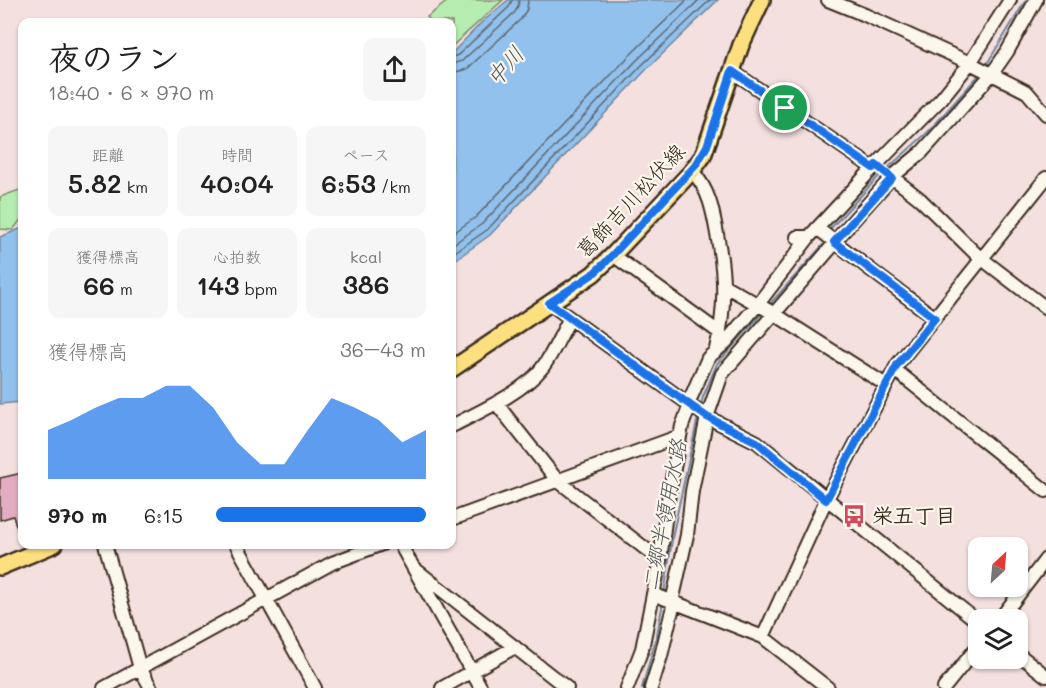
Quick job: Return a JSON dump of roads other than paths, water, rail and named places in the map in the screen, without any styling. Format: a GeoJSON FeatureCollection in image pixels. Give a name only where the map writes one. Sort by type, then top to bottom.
{"type":"FeatureCollection","features":[{"type":"Feature","properties":{"kind":"main road","name":"葛飾吉川松伏線"},"geometry":{"type":"LineString","coordinates":[[456,366],[593,274],[692,171],[707,146],[747,30],[762,0]]}},
{"type":"Feature","properties":{"kind":"main road"},"geometry":{"type":"LineString","coordinates":[[0,567],[43,549]]}},
{"type":"Feature","properties":{"kind":"street"},"geometry":{"type":"LineString","coordinates":[[828,0],[970,63],[1027,92],[1046,114]]}},
{"type":"Feature","properties":{"kind":"street"},"geometry":{"type":"LineString","coordinates":[[627,688],[642,649],[685,415],[704,365],[758,304],[808,234],[919,122],[970,63],[1010,0]]}},
{"type":"Feature","properties":{"kind":"street"},"geometry":{"type":"LineString","coordinates":[[651,688],[661,656],[687,535],[692,491],[707,417],[723,370],[892,177],[922,152],[991,75],[1012,44],[1036,0]]}},
{"type":"Feature","properties":{"kind":"street"},"geometry":{"type":"LineString","coordinates":[[732,71],[892,177],[920,199],[958,237],[1046,308]]}},
{"type":"Feature","properties":{"kind":"street"},"geometry":{"type":"LineString","coordinates":[[692,171],[711,201],[723,268],[725,286],[716,349]]}},
{"type":"Feature","properties":{"kind":"street"},"geometry":{"type":"LineString","coordinates":[[763,637],[826,500],[895,370],[1046,178]]}},
{"type":"Feature","properties":{"kind":"street"},"geometry":{"type":"LineString","coordinates":[[808,234],[834,242],[935,318]]}},
{"type":"Feature","properties":{"kind":"street"},"geometry":{"type":"LineString","coordinates":[[613,255],[720,333]]}},
{"type":"Feature","properties":{"kind":"street"},"geometry":{"type":"LineString","coordinates":[[725,286],[773,313],[886,386]]}},
{"type":"Feature","properties":{"kind":"street"},"geometry":{"type":"LineString","coordinates":[[549,303],[569,320],[689,405],[707,417],[757,442],[968,614]]}},
{"type":"Feature","properties":{"kind":"street"},"geometry":{"type":"LineString","coordinates":[[456,424],[482,412],[540,371],[569,320]]}},
{"type":"Feature","properties":{"kind":"street"},"geometry":{"type":"LineString","coordinates":[[895,370],[1046,490]]}},
{"type":"Feature","properties":{"kind":"street"},"geometry":{"type":"LineString","coordinates":[[496,403],[557,480],[660,560]]}},
{"type":"Feature","properties":{"kind":"street"},"geometry":{"type":"LineString","coordinates":[[456,518],[680,436]]}},
{"type":"Feature","properties":{"kind":"street"},"geometry":{"type":"LineString","coordinates":[[106,549],[140,668],[151,688]]}},
{"type":"Feature","properties":{"kind":"street"},"geometry":{"type":"LineString","coordinates":[[239,549],[315,688]]}},
{"type":"Feature","properties":{"kind":"street"},"geometry":{"type":"LineString","coordinates":[[104,688],[332,563],[369,549]]}},
{"type":"Feature","properties":{"kind":"street"},"geometry":{"type":"LineString","coordinates":[[403,549],[481,688]]}},
{"type":"Feature","properties":{"kind":"street"},"geometry":{"type":"LineString","coordinates":[[1007,609],[1046,559]]}},
{"type":"Feature","properties":{"kind":"street"},"geometry":{"type":"LineString","coordinates":[[416,569],[567,688]]}},
{"type":"Feature","properties":{"kind":"street"},"geometry":{"type":"LineString","coordinates":[[653,594],[763,637],[828,688]]}},
{"type":"Feature","properties":{"kind":"street"},"geometry":{"type":"LineString","coordinates":[[442,688],[516,647]]}},
{"type":"Feature","properties":{"kind":"street"},"geometry":{"type":"LineString","coordinates":[[944,688],[968,658]]}},
{"type":"Feature","properties":{"kind":"street"},"geometry":{"type":"LineString","coordinates":[[1028,662],[1046,676]]}},
{"type":"Feature","properties":{"kind":"water","name":"中川"},"geometry":{"type":"Polygon","coordinates":[[[508,0],[718,0],[646,70],[490,235],[456,259],[456,49],[508,0]]]}},
{"type":"Feature","properties":{"kind":"water"},"geometry":{"type":"Polygon","coordinates":[[[18,230],[18,402],[0,404],[0,237],[18,230]]]}},
{"type":"Feature","properties":{"kind":"waterway","name":"二郷半領用水路"},"geometry":{"type":"LineString","coordinates":[[985,67],[1026,0]]}},
{"type":"Feature","properties":{"kind":"waterway","name":"二郷半領用水路"},"geometry":{"type":"LineString","coordinates":[[889,167],[928,132],[980,74]]}},
{"type":"Feature","properties":{"kind":"waterway","name":"二郷半領用水路"},"geometry":{"type":"LineString","coordinates":[[830,229],[879,176]]}},
{"type":"Feature","properties":{"kind":"waterway","name":"二郷半領用水路"},"geometry":{"type":"LineString","coordinates":[[769,305],[823,245]]}},
{"type":"Feature","properties":{"kind":"waterway","name":"二郷半領用水路"},"geometry":{"type":"LineString","coordinates":[[700,408],[717,364],[763,312]]}},
{"type":"Feature","properties":{"kind":"waterway","name":"二郷半領用水路"},"geometry":{"type":"LineString","coordinates":[[664,594],[673,533],[698,417]]}},
{"type":"Feature","properties":{"kind":"waterway","name":"二郷半領用水路"},"geometry":{"type":"LineString","coordinates":[[642,688],[657,635],[663,602]]}},
{"type":"Feature","properties":{"kind":"place","name":"栄五丁目"},"geometry":{"type":"Point","coordinates":[854,516]}}]}
